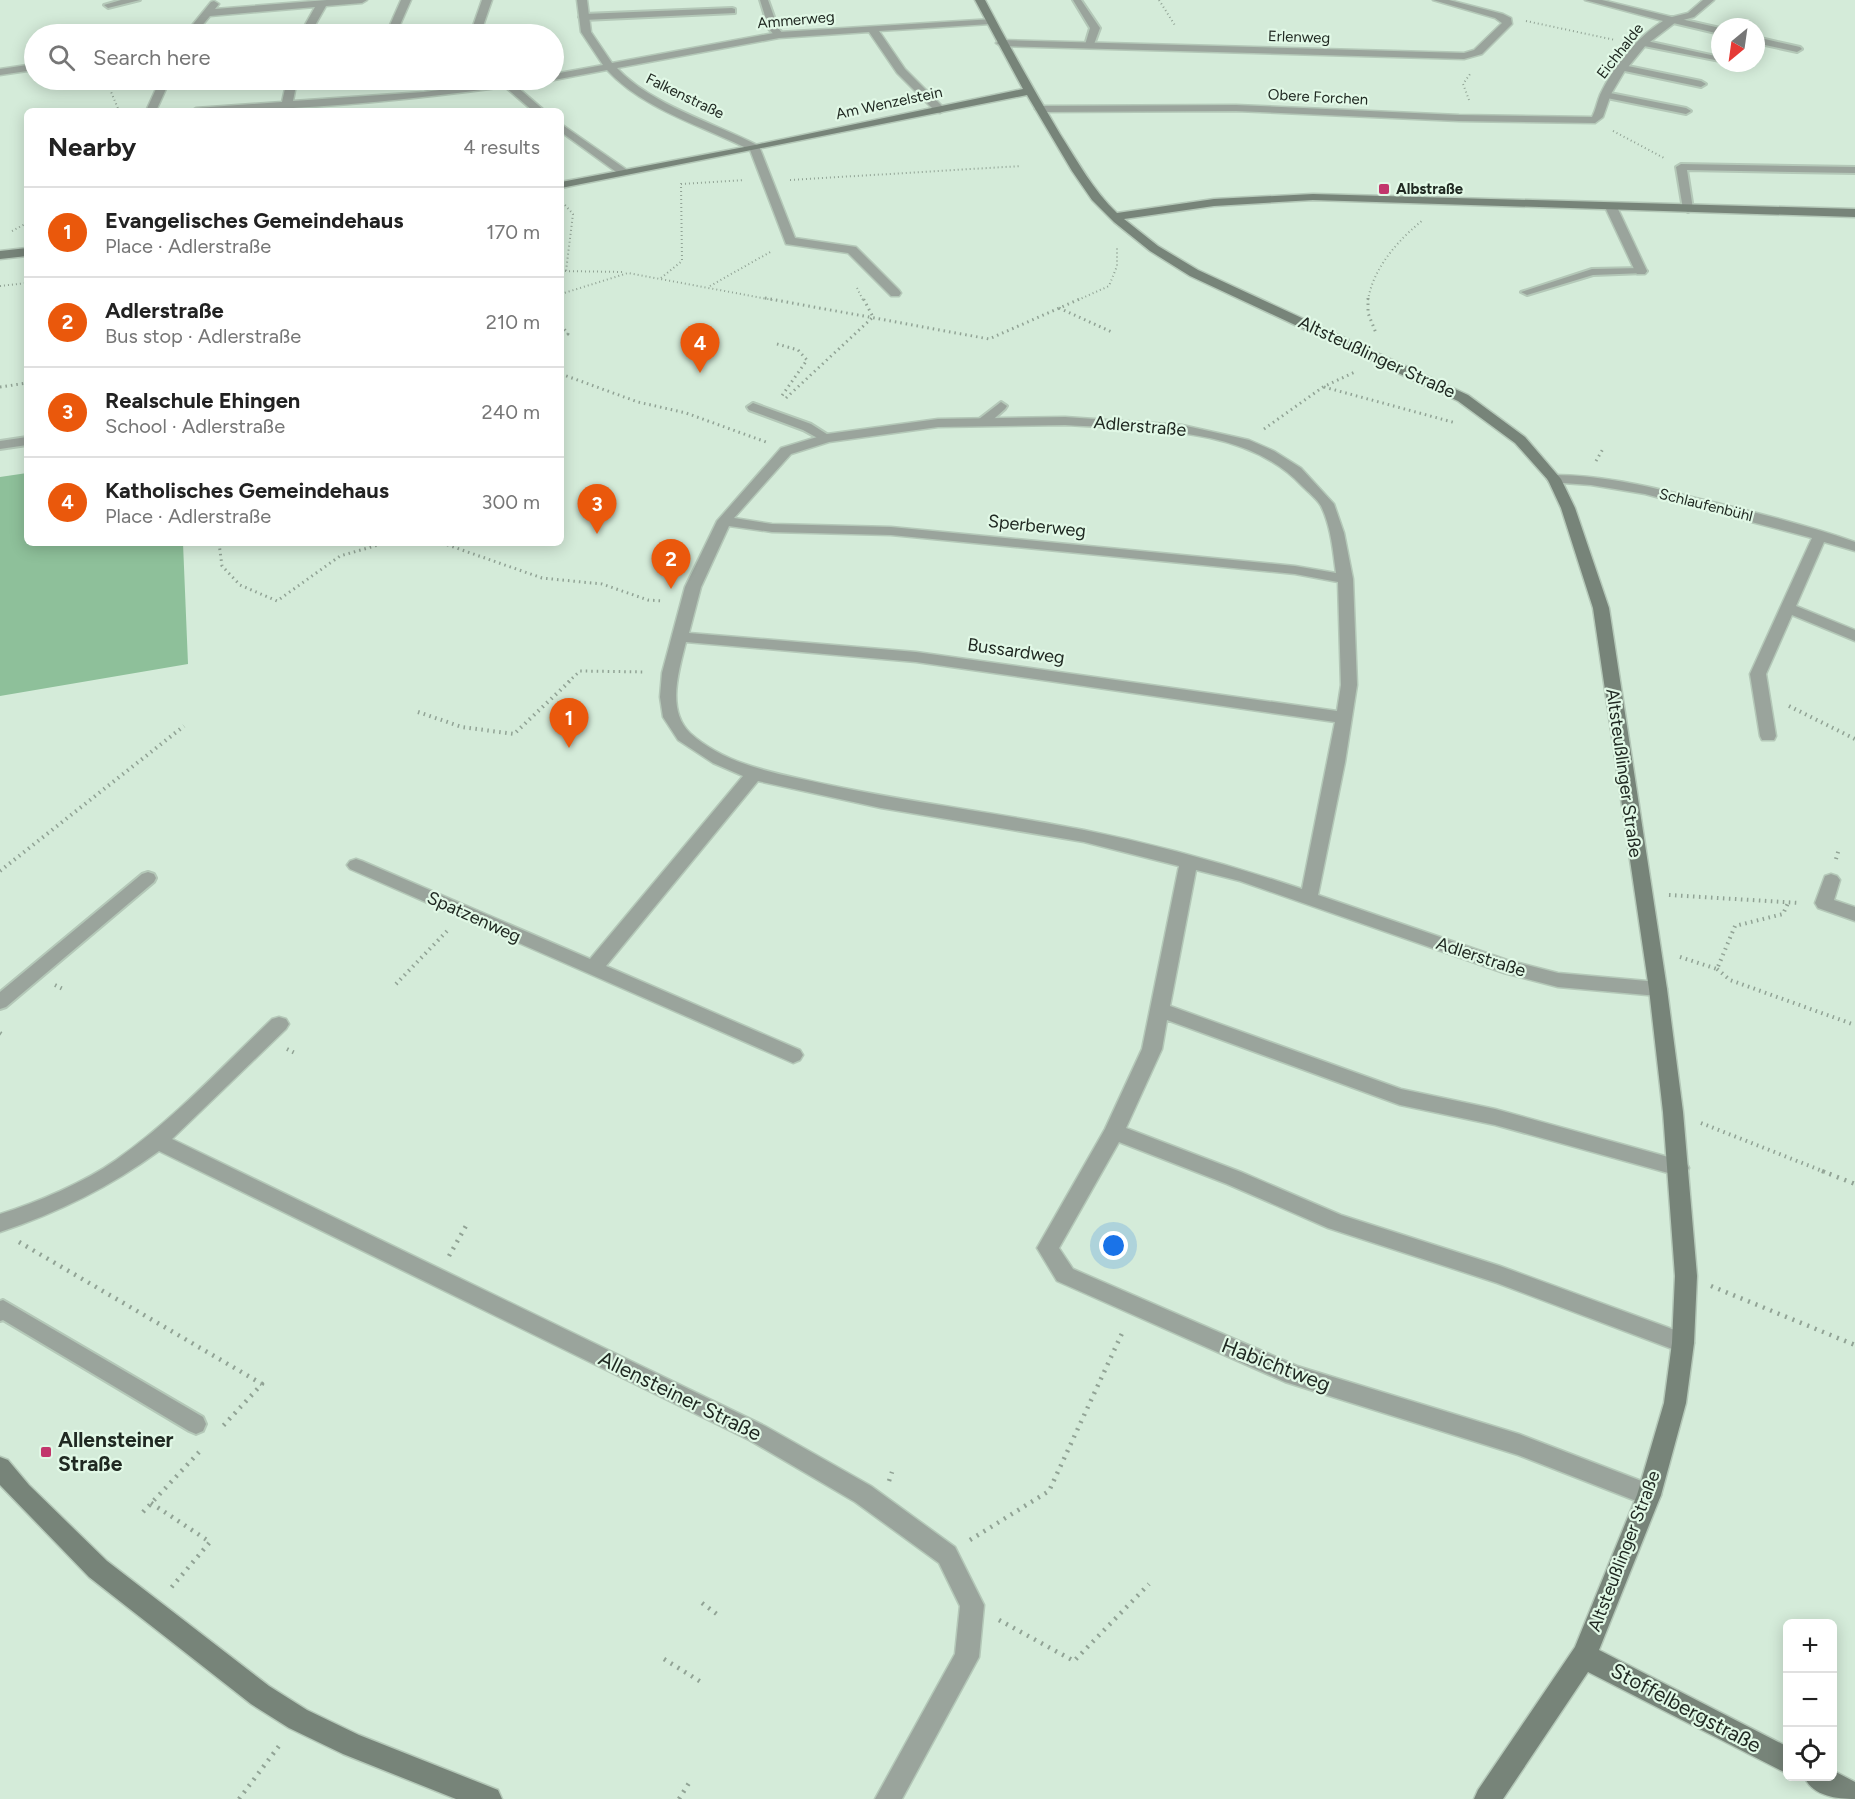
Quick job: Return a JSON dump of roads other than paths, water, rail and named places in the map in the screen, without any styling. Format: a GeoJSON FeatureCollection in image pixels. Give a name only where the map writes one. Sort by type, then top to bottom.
{"type":"FeatureCollection","features":[{"type":"Feature","properties":{"kind":"street"},"geometry":{"type":"LineString","coordinates":[[198,24],[217,0]]}},
{"type":"Feature","properties":{"kind":"street"},"geometry":{"type":"LineString","coordinates":[[207,13],[362,0]]}},
{"type":"Feature","properties":{"kind":"street"},"geometry":{"type":"LineString","coordinates":[[395,24],[406,0]]}},
{"type":"Feature","properties":{"kind":"street"},"geometry":{"type":"LineString","coordinates":[[479,24],[487,0]]}},
{"type":"Feature","properties":{"kind":"street","name":"Falkenstraße"},"geometry":{"type":"LineString","coordinates":[[582,0],[585,31],[607,65],[633,88],[755,148]]}},
{"type":"Feature","properties":{"kind":"street","name":"Altsteußlinger Straße"},"geometry":{"type":"LineString","coordinates":[[980,0],[1001,44],[1077,172],[1095,197],[1133,233],[1194,273],[1463,398],[1520,440],[1554,479],[1568,508],[1580,538],[1601,608],[1658,990],[1673,1112],[1686,1276],[1683,1342],[1675,1403],[1649,1495],[1584,1656],[1487,1799]]}},
{"type":"Feature","properties":{"kind":"street","name":"Erlenweg"},"geometry":{"type":"LineString","coordinates":[[1001,44],[1464,56],[1478,52],[1507,24],[1507,20],[1438,0]]}},
{"type":"Feature","properties":{"kind":"street","name":"Eichhalde"},"geometry":{"type":"LineString","coordinates":[[1590,0],[1672,20]]}},
{"type":"Feature","properties":{"kind":"street"},"geometry":{"type":"LineString","coordinates":[[1672,20],[1690,15],[1709,0]]}},
{"type":"Feature","properties":{"kind":"street"},"geometry":{"type":"LineString","coordinates":[[310,24],[322,4]]}},
{"type":"Feature","properties":{"kind":"street","name":"Eichhalde"},"geometry":{"type":"LineString","coordinates":[[1595,120],[1605,96],[1641,44],[1658,28],[1672,20]]}},
{"type":"Feature","properties":{"kind":"street","name":"Ammerweg"},"geometry":{"type":"LineString","coordinates":[[564,75],[779,35],[990,21]]}},
{"type":"Feature","properties":{"kind":"street"},"geometry":{"type":"LineString","coordinates":[[872,29],[901,71],[940,110]]}},
{"type":"Feature","properties":{"kind":"street"},"geometry":{"type":"LineString","coordinates":[[0,72],[24,69]]}},
{"type":"Feature","properties":{"kind":"street"},"geometry":{"type":"LineString","coordinates":[[152,108],[160,90]]}},
{"type":"Feature","properties":{"kind":"street"},"geometry":{"type":"LineString","coordinates":[[287,105],[290,90]]}},
{"type":"Feature","properties":{"kind":"street"},"geometry":{"type":"LineString","coordinates":[[268,108],[287,105],[349,106],[391,93],[427,99],[463,90]]}},
{"type":"Feature","properties":{"kind":"street"},"geometry":{"type":"LineString","coordinates":[[515,90],[536,108]]}},
{"type":"Feature","properties":{"kind":"street","name":"Am Wenzelstein"},"geometry":{"type":"LineString","coordinates":[[564,184],[755,148],[1014,93],[1030,92]]}},
{"type":"Feature","properties":{"kind":"street","name":"Obere Forchen"},"geometry":{"type":"LineString","coordinates":[[1040,110],[1236,108],[1476,119],[1595,120]]}},
{"type":"Feature","properties":{"kind":"street"},"geometry":{"type":"LineString","coordinates":[[564,129],[623,172]]}},
{"type":"Feature","properties":{"kind":"street"},"geometry":{"type":"LineString","coordinates":[[755,148],[790,241],[852,250],[895,293]]}},
{"type":"Feature","properties":{"kind":"street"},"geometry":{"type":"LineString","coordinates":[[1115,217],[1205,202],[1257,197],[1855,213]]}},
{"type":"Feature","properties":{"kind":"street"},"geometry":{"type":"LineString","coordinates":[[1611,207],[1641,271]]}},
{"type":"Feature","properties":{"kind":"street"},"geometry":{"type":"LineString","coordinates":[[0,255],[24,252]]}},
{"type":"Feature","properties":{"kind":"street","name":"Adlerstraße"},"geometry":{"type":"LineString","coordinates":[[1309,897],[1344,718],[1348,685],[1345,579],[1337,533],[1327,504],[1296,471],[1269,454],[1244,443],[1212,434],[1162,427],[1065,421],[938,423],[827,438],[786,451],[724,521],[702,564],[688,602],[670,673],[668,698],[671,717],[684,736],[719,759],[754,774],[881,802],[1084,836],[1189,861],[1245,876],[1504,966],[1547,978],[1658,990]]}},
{"type":"Feature","properties":{"kind":"street","name":"Schlaufenbühl"},"geometry":{"type":"LineString","coordinates":[[1554,479],[1575,478],[1616,484],[1854,545]]}},
{"type":"Feature","properties":{"kind":"street","name":"Sperberweg"},"geometry":{"type":"LineString","coordinates":[[724,521],[772,528],[902,532],[1294,570],[1345,579]]}},
{"type":"Feature","properties":{"kind":"street"},"geometry":{"type":"LineString","coordinates":[[1768,736],[1758,674],[1820,535]]}},
{"type":"Feature","properties":{"kind":"street"},"geometry":{"type":"LineString","coordinates":[[1788,608],[1855,636]]}},
{"type":"Feature","properties":{"kind":"street","name":"Bussardweg"},"geometry":{"type":"LineString","coordinates":[[680,637],[916,657],[1344,718]]}},
{"type":"Feature","properties":{"kind":"street"},"geometry":{"type":"LineString","coordinates":[[593,968],[754,774]]}},
{"type":"Feature","properties":{"kind":"street","name":"Habichtweg"},"geometry":{"type":"LineString","coordinates":[[1189,861],[1152,1049],[1114,1132],[1048,1248],[1065,1275],[1293,1376],[1519,1445],[1649,1495]]}},
{"type":"Feature","properties":{"kind":"street","name":"Spatzenweg"},"geometry":{"type":"LineString","coordinates":[[356,865],[793,1055]]}},
{"type":"Feature","properties":{"kind":"street"},"geometry":{"type":"LineString","coordinates":[[1831,880],[1824,903],[1855,914]]}},
{"type":"Feature","properties":{"kind":"street"},"geometry":{"type":"LineString","coordinates":[[1161,1010],[1400,1097],[1495,1117],[1679,1168]]}},
{"type":"Feature","properties":{"kind":"street"},"geometry":{"type":"LineString","coordinates":[[5,1230],[39,1209],[121,1168],[157,1141],[279,1024]]}},
{"type":"Feature","properties":{"kind":"street"},"geometry":{"type":"LineString","coordinates":[[1114,1132],[1234,1178],[1335,1222],[1500,1275],[1683,1342]]}},
{"type":"Feature","properties":{"kind":"street","name":"Allensteiner Straße"},"geometry":{"type":"LineString","coordinates":[[157,1141],[757,1433],[863,1494],[946,1555],[972,1605],[968,1657],[888,1799]]}},
{"type":"Feature","properties":{"kind":"street"},"geometry":{"type":"LineString","coordinates":[[0,1468],[21,1492],[99,1569],[250,1688],[298,1719],[352,1745],[489,1799]]}},
{"type":"Feature","properties":{"kind":"street","name":"Stoffelbergstraße"},"geometry":{"type":"LineString","coordinates":[[1584,1656],[1783,1758]]}},
{"type":"Feature","properties":{"kind":"street"},"geometry":{"type":"LineString","coordinates":[[1826,1781],[1855,1796]]}},
{"type":"Feature","properties":{"kind":"lane"},"geometry":{"type":"LineString","coordinates":[[108,5],[135,0]]}},
{"type":"Feature","properties":{"kind":"lane"},"geometry":{"type":"LineString","coordinates":[[764,0],[774,29],[779,35]]}},
{"type":"Feature","properties":{"kind":"lane"},"geometry":{"type":"LineString","coordinates":[[1077,0],[1095,28],[1090,45]]}},
{"type":"Feature","properties":{"kind":"lane"},"geometry":{"type":"LineString","coordinates":[[584,17],[732,11]]}},
{"type":"Feature","properties":{"kind":"lane"},"geometry":{"type":"LineString","coordinates":[[1672,20],[1711,29]]}},
{"type":"Feature","properties":{"kind":"lane"},"geometry":{"type":"LineString","coordinates":[[1765,42],[1797,49]]}},
{"type":"Feature","properties":{"kind":"lane"},"geometry":{"type":"LineString","coordinates":[[1641,44],[1711,58]]}},
{"type":"Feature","properties":{"kind":"lane"},"geometry":{"type":"LineString","coordinates":[[1623,68],[1701,84]]}},
{"type":"Feature","properties":{"kind":"lane"},"geometry":{"type":"LineString","coordinates":[[1605,96],[1686,111]]}},
{"type":"Feature","properties":{"kind":"lane"},"geometry":{"type":"LineString","coordinates":[[1688,209],[1681,167],[1855,170]]}},
{"type":"Feature","properties":{"kind":"lane"},"geometry":{"type":"LineString","coordinates":[[1527,292],[1592,272],[1641,271]]}},
{"type":"Feature","properties":{"kind":"lane"},"geometry":{"type":"LineString","coordinates":[[983,422],[1001,406]]}},
{"type":"Feature","properties":{"kind":"lane"},"geometry":{"type":"LineString","coordinates":[[753,407],[827,438]]}},
{"type":"Feature","properties":{"kind":"lane"},"geometry":{"type":"LineString","coordinates":[[0,445],[24,441]]}},
{"type":"Feature","properties":{"kind":"lane"},"geometry":{"type":"LineString","coordinates":[[0,1002],[148,878]]}},
{"type":"Feature","properties":{"kind":"lane"},"geometry":{"type":"LineString","coordinates":[[0,1312],[3,1309],[196,1424]]}},
{"type":"Feature","properties":{"kind":"place","name":"Albstraße"},"geometry":{"type":"Point","coordinates":[1384,189]}},
{"type":"Feature","properties":{"kind":"place","name":"Katholisches Gemeindehaus"},"geometry":{"type":"Point","coordinates":[700,373]}},
{"type":"Feature","properties":{"kind":"place","name":"Realschule Ehingen"},"geometry":{"type":"Point","coordinates":[597,534]}},
{"type":"Feature","properties":{"kind":"place","name":"Adlerstraße"},"geometry":{"type":"Point","coordinates":[671,589]}},
{"type":"Feature","properties":{"kind":"place","name":"Evangelisches Gemeindehaus"},"geometry":{"type":"Point","coordinates":[569,748]}},
{"type":"Feature","properties":{"kind":"place","name":"Allensteiner Straße"},"geometry":{"type":"Point","coordinates":[46,1452]}}]}
